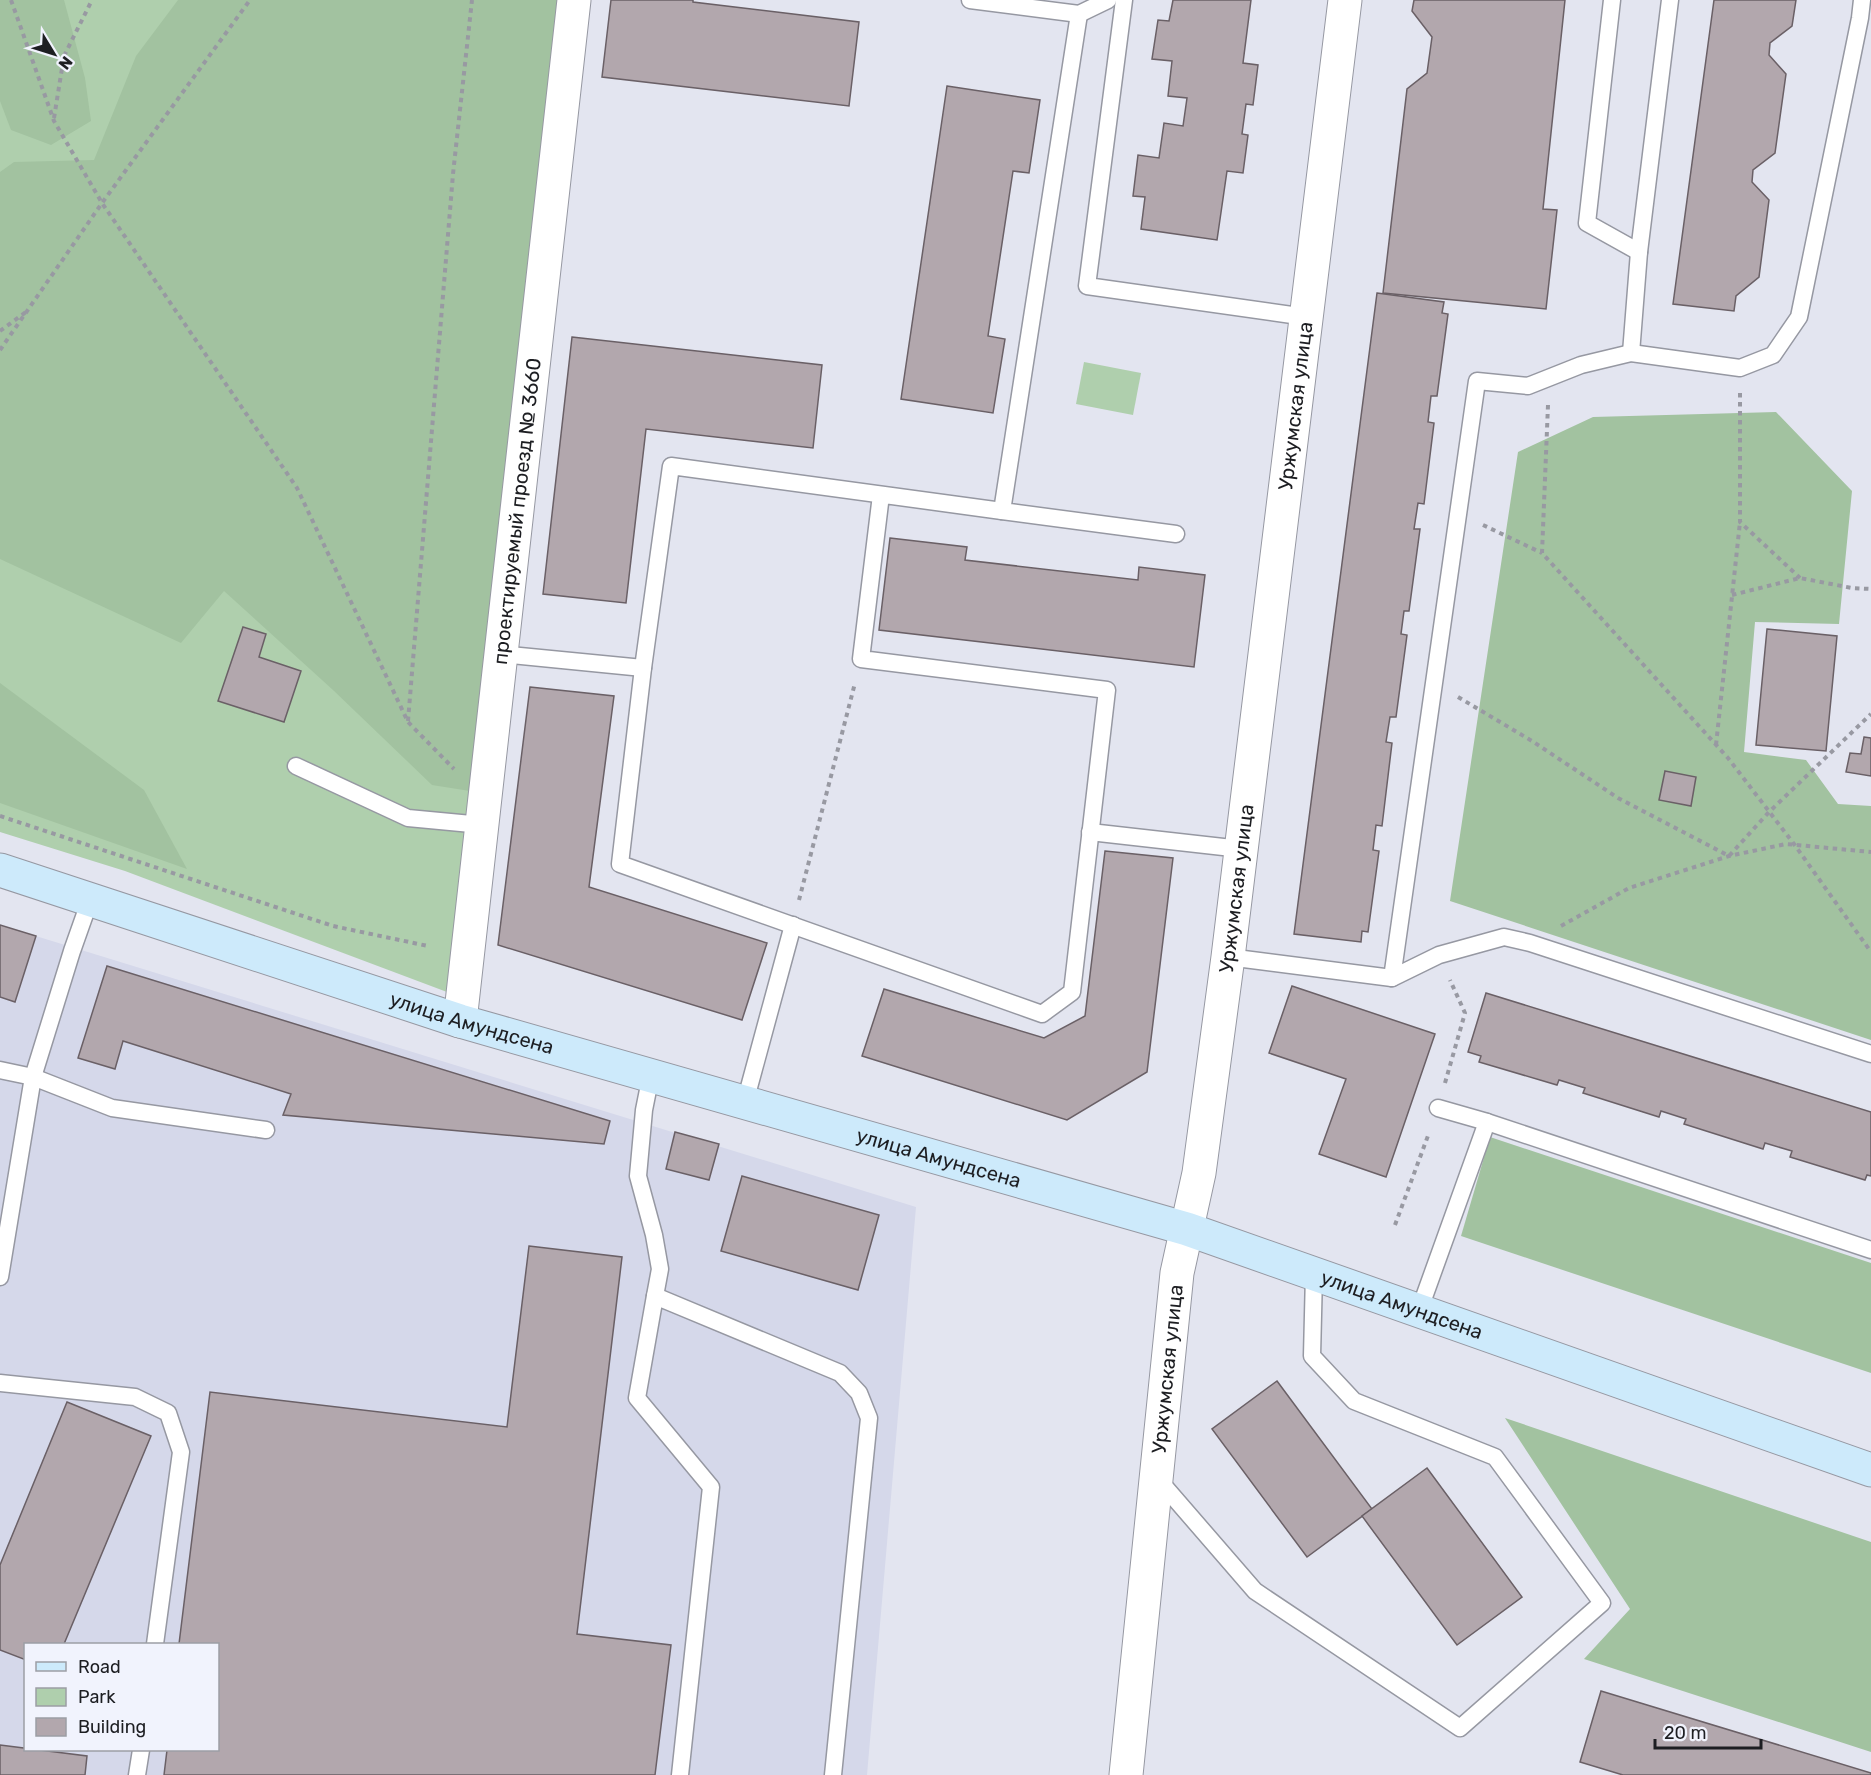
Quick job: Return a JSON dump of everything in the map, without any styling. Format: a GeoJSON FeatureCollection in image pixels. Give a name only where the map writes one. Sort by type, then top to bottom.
{"type":"FeatureCollection","features":[{"type":"Feature","properties":{"kind":"street","name":"проектируемый проезд № 3660"},"geometry":{"type":"LineString","coordinates":[[460,1021],[574,0]]}},
{"type":"Feature","properties":{"kind":"street","name":"Уржумская улица"},"geometry":{"type":"LineString","coordinates":[[1126,1775],[1177,1273],[1199,1173],[1228,957],[1345,0]]}},
{"type":"Feature","properties":{"kind":"street","name":"улица Амундсена"},"geometry":{"type":"LineString","coordinates":[[0,870],[460,1021],[1186,1229],[1871,1470]]}},
{"type":"Feature","properties":{"kind":"lane"},"geometry":{"type":"LineString","coordinates":[[970,0],[1080,14],[1108,0]]}},
{"type":"Feature","properties":{"kind":"lane"},"geometry":{"type":"LineString","coordinates":[[1124,0],[1087,286],[1306,317]]}},
{"type":"Feature","properties":{"kind":"lane"},"geometry":{"type":"LineString","coordinates":[[1612,0],[1587,223],[1639,252]]}},
{"type":"Feature","properties":{"kind":"lane"},"geometry":{"type":"LineString","coordinates":[[1631,353],[1639,252],[1671,0]]}},
{"type":"Feature","properties":{"kind":"lane"},"geometry":{"type":"LineString","coordinates":[[1392,978],[1477,381],[1528,386],[1581,365],[1631,353],[1740,368],[1773,355],[1799,317],[1862,0]]}},
{"type":"Feature","properties":{"kind":"lane"},"geometry":{"type":"LineString","coordinates":[[1002,511],[1080,14]]}},
{"type":"Feature","properties":{"kind":"lane"},"geometry":{"type":"LineString","coordinates":[[881,495],[861,659],[1107,690],[1072,992],[1042,1014],[620,864],[643,668],[672,466],[1176,534]]}},
{"type":"Feature","properties":{"kind":"lane"},"geometry":{"type":"LineString","coordinates":[[500,654],[643,668]]}},
{"type":"Feature","properties":{"kind":"lane"},"geometry":{"type":"LineString","coordinates":[[296,766],[408,818],[482,825]]}},
{"type":"Feature","properties":{"kind":"lane"},"geometry":{"type":"LineString","coordinates":[[1090,832],[1241,849]]}},
{"type":"Feature","properties":{"kind":"lane"},"geometry":{"type":"LineString","coordinates":[[0,1277],[33,1077],[90,900]]}},
{"type":"Feature","properties":{"kind":"lane"},"geometry":{"type":"LineString","coordinates":[[745,1102],[793,925]]}},
{"type":"Feature","properties":{"kind":"lane"},"geometry":{"type":"LineString","coordinates":[[1228,957],[1392,978],[1439,955],[1504,938],[1530,943],[1871,1054]]}},
{"type":"Feature","properties":{"kind":"lane"},"geometry":{"type":"LineString","coordinates":[[0,1070],[33,1077],[112,1108],[266,1130]]}},
{"type":"Feature","properties":{"kind":"lane"},"geometry":{"type":"LineString","coordinates":[[651,1076],[644,1110],[638,1176],[660,1269],[637,1398],[711,1487],[680,1775]]}},
{"type":"Feature","properties":{"kind":"lane"},"geometry":{"type":"LineString","coordinates":[[1438,1108],[1487,1122],[1871,1250]]}},
{"type":"Feature","properties":{"kind":"lane"},"geometry":{"type":"LineString","coordinates":[[1419,1311],[1487,1122]]}},
{"type":"Feature","properties":{"kind":"lane"},"geometry":{"type":"LineString","coordinates":[[1157,1477],[1255,1591],[1460,1728],[1602,1604],[1495,1457],[1354,1401],[1312,1356],[1314,1274]]}},
{"type":"Feature","properties":{"kind":"lane"},"geometry":{"type":"LineString","coordinates":[[655,1296],[840,1373],[859,1393],[869,1418],[833,1775]]}},
{"type":"Feature","properties":{"kind":"lane"},"geometry":{"type":"LineString","coordinates":[[0,1383],[135,1398],[168,1413],[181,1452],[155,1643]]}},
{"type":"Feature","properties":{"kind":"lane"},"geometry":{"type":"LineString","coordinates":[[137,1775],[141,1751]]}},
{"type":"Feature","properties":{"kind":"path"},"geometry":{"type":"LineString","coordinates":[[10,0],[54,121],[102,203],[297,488],[408,722],[458,773],[487,786]]}},
{"type":"Feature","properties":{"kind":"path"},"geometry":{"type":"LineString","coordinates":[[54,121],[64,56],[92,0]]}},
{"type":"Feature","properties":{"kind":"path"},"geometry":{"type":"LineString","coordinates":[[0,350],[102,203],[250,0]]}},
{"type":"Feature","properties":{"kind":"path"},"geometry":{"type":"LineString","coordinates":[[408,722],[453,174],[472,0]]}},
{"type":"Feature","properties":{"kind":"path"},"geometry":{"type":"LineString","coordinates":[[0,331],[30,309]]}},
{"type":"Feature","properties":{"kind":"path"},"geometry":{"type":"LineString","coordinates":[[1716,745],[1740,522],[1740,368]]}},
{"type":"Feature","properties":{"kind":"path"},"geometry":{"type":"LineString","coordinates":[[1542,553],[1549,378]]}},
{"type":"Feature","properties":{"kind":"path"},"geometry":{"type":"LineString","coordinates":[[1458,512],[1542,553],[1728,758],[1794,844],[1871,952]]}},
{"type":"Feature","properties":{"kind":"path"},"geometry":{"type":"LineString","coordinates":[[1740,522],[1800,578]]}},
{"type":"Feature","properties":{"kind":"path"},"geometry":{"type":"LineString","coordinates":[[1732,595],[1800,578],[1852,588],[1871,589]]}},
{"type":"Feature","properties":{"kind":"path"},"geometry":{"type":"LineString","coordinates":[[793,925],[861,659]]}},
{"type":"Feature","properties":{"kind":"path"},"geometry":{"type":"LineString","coordinates":[[1434,684],[1532,741],[1618,798],[1729,856]]}},
{"type":"Feature","properties":{"kind":"path"},"geometry":{"type":"LineString","coordinates":[[1729,856],[1769,812],[1871,714]]}},
{"type":"Feature","properties":{"kind":"path"},"geometry":{"type":"LineString","coordinates":[[0,816],[333,926],[428,946]]}},
{"type":"Feature","properties":{"kind":"path"},"geometry":{"type":"LineString","coordinates":[[1530,943],[1629,888],[1729,856],[1786,844],[1871,852]]}},
{"type":"Feature","properties":{"kind":"shaded area"},"geometry":{"type":"Polygon","coordinates":[[[0,925],[916,1207],[867,1775],[0,1775],[0,925]]]}},
{"type":"Feature","properties":{"kind":"green space"},"geometry":{"type":"Polygon","coordinates":[[[0,0],[559,0],[447,992],[125,871],[0,832],[0,0]]]}},
{"type":"Feature","properties":{"kind":"green space"},"geometry":{"type":"Polygon","coordinates":[[[0,0],[64,0],[85,78],[91,121],[51,145],[11,130],[0,101],[0,0]]]}},
{"type":"Feature","properties":{"kind":"green space"},"geometry":{"type":"Polygon","coordinates":[[[178,0],[559,0],[470,791],[432,785],[333,690],[224,591],[181,643],[0,559],[0,172],[14,162],[94,160],[136,56],[178,0]]]}},
{"type":"Feature","properties":{"kind":"green space"},"geometry":{"type":"Polygon","coordinates":[[[1084,362],[1141,373],[1133,415],[1076,404],[1084,362]]]}},
{"type":"Feature","properties":{"kind":"green space"},"geometry":{"type":"Polygon","coordinates":[[[1776,412],[1852,491],[1839,624],[1755,622],[1744,752],[1806,760],[1838,804],[1871,806],[1871,1040],[1450,901],[1518,452],[1593,417],[1776,412]]]}},
{"type":"Feature","properties":{"kind":"green space"},"geometry":{"type":"Polygon","coordinates":[[[0,683],[144,790],[187,869],[0,803],[0,683]]]}},
{"type":"Feature","properties":{"kind":"green space"},"geometry":{"type":"Polygon","coordinates":[[[1490,1137],[1871,1263],[1871,1373],[1461,1236],[1490,1137]]]}},
{"type":"Feature","properties":{"kind":"green space"},"geometry":{"type":"Polygon","coordinates":[[[1505,1418],[1871,1542],[1871,1752],[1584,1659],[1630,1609],[1505,1418]]]}},
{"type":"Feature","properties":{"kind":"building"},"geometry":{"type":"Polygon","coordinates":[[[611,0],[693,0],[693,2],[859,22],[849,106],[602,77],[611,0]]]}},
{"type":"Feature","properties":{"kind":"building"},"geometry":{"type":"Polygon","coordinates":[[[1173,0],[1251,0],[1243,63],[1258,65],[1253,105],[1246,104],[1242,134],[1248,135],[1243,173],[1227,171],[1217,240],[1141,229],[1145,197],[1133,196],[1138,155],[1159,158],[1164,123],[1183,126],[1187,98],[1168,96],[1172,61],[1152,59],[1158,20],[1169,21],[1173,0]]]}},
{"type":"Feature","properties":{"kind":"building"},"geometry":{"type":"Polygon","coordinates":[[[1414,0],[1565,0],[1543,209],[1557,210],[1546,309],[1383,293],[1407,89],[1427,73],[1432,37],[1412,11],[1414,0]]]}},
{"type":"Feature","properties":{"kind":"building"},"geometry":{"type":"Polygon","coordinates":[[[1714,0],[1796,0],[1792,26],[1770,43],[1769,55],[1786,74],[1775,153],[1753,170],[1752,182],[1769,200],[1759,277],[1736,296],[1734,311],[1673,304],[1714,0]]]}},
{"type":"Feature","properties":{"kind":"building"},"geometry":{"type":"Polygon","coordinates":[[[947,86],[1040,100],[1029,173],[1013,171],[988,336],[1005,339],[993,413],[901,399],[947,86]]]}},
{"type":"Feature","properties":{"kind":"building"},"geometry":{"type":"Polygon","coordinates":[[[1377,293],[1444,302],[1442,313],[1448,314],[1437,396],[1431,396],[1428,422],[1434,423],[1424,504],[1418,503],[1414,529],[1420,529],[1409,611],[1404,611],[1401,634],[1407,635],[1396,717],[1390,717],[1386,742],[1392,743],[1382,826],[1376,825],[1373,850],[1379,851],[1368,932],[1362,931],[1361,942],[1294,934],[1377,293]]]}},
{"type":"Feature","properties":{"kind":"building"},"geometry":{"type":"Polygon","coordinates":[[[572,337],[822,365],[813,448],[646,429],[626,603],[543,594],[572,337]]]}},
{"type":"Feature","properties":{"kind":"building"},"geometry":{"type":"Polygon","coordinates":[[[890,538],[967,547],[965,560],[1138,580],[1139,567],[1205,575],[1194,667],[879,630],[890,538]]]}},
{"type":"Feature","properties":{"kind":"building"},"geometry":{"type":"Polygon","coordinates":[[[243,627],[266,634],[259,657],[301,671],[284,722],[218,701],[243,627]]]}},
{"type":"Feature","properties":{"kind":"building"},"geometry":{"type":"Polygon","coordinates":[[[1767,629],[1837,636],[1826,751],[1756,745],[1767,629]]]}},
{"type":"Feature","properties":{"kind":"building"},"geometry":{"type":"Polygon","coordinates":[[[530,687],[614,696],[589,887],[767,943],[742,1020],[498,945],[530,687]]]}},
{"type":"Feature","properties":{"kind":"building"},"geometry":{"type":"Polygon","coordinates":[[[1864,737],[1871,738],[1871,776],[1846,772],[1850,753],[1861,754],[1864,737]]]}},
{"type":"Feature","properties":{"kind":"building"},"geometry":{"type":"Polygon","coordinates":[[[1665,771],[1696,777],[1691,806],[1659,800],[1665,771]]]}},
{"type":"Feature","properties":{"kind":"building"},"geometry":{"type":"Polygon","coordinates":[[[1105,851],[1173,858],[1147,1072],[1067,1120],[862,1056],[884,989],[1044,1038],[1085,1016],[1105,851]]]}},
{"type":"Feature","properties":{"kind":"building"},"geometry":{"type":"Polygon","coordinates":[[[0,925],[36,936],[15,1002],[0,997],[0,925]]]}},
{"type":"Feature","properties":{"kind":"building"},"geometry":{"type":"Polygon","coordinates":[[[107,966],[610,1121],[604,1144],[283,1115],[291,1094],[123,1041],[115,1069],[78,1058],[107,966]]]}},
{"type":"Feature","properties":{"kind":"building"},"geometry":{"type":"Polygon","coordinates":[[[1292,986],[1435,1034],[1386,1177],[1319,1154],[1346,1079],[1269,1053],[1292,986]]]}},
{"type":"Feature","properties":{"kind":"building"},"geometry":{"type":"Polygon","coordinates":[[[1486,993],[1871,1112],[1871,1176],[1867,1175],[1865,1180],[1790,1157],[1792,1151],[1765,1143],[1763,1149],[1684,1124],[1686,1119],[1661,1111],[1659,1117],[1583,1093],[1585,1088],[1559,1080],[1557,1085],[1479,1062],[1481,1056],[1468,1052],[1486,993]]]}},
{"type":"Feature","properties":{"kind":"building"},"geometry":{"type":"Polygon","coordinates":[[[675,1132],[719,1144],[709,1180],[666,1169],[675,1132]]]}},
{"type":"Feature","properties":{"kind":"building"},"geometry":{"type":"Polygon","coordinates":[[[742,1176],[879,1215],[858,1290],[721,1251],[742,1176]]]}},
{"type":"Feature","properties":{"kind":"building"},"geometry":{"type":"Polygon","coordinates":[[[529,1246],[622,1257],[577,1634],[671,1645],[655,1775],[164,1775],[167,1751],[219,1751],[219,1643],[179,1643],[210,1392],[507,1427],[529,1246]]]}},
{"type":"Feature","properties":{"kind":"building"},"geometry":{"type":"Polygon","coordinates":[[[1277,1381],[1372,1509],[1307,1557],[1212,1429],[1277,1381]]]}},
{"type":"Feature","properties":{"kind":"building"},"geometry":{"type":"Polygon","coordinates":[[[67,1402],[151,1436],[64,1643],[24,1643],[24,1659],[0,1650],[0,1565],[67,1402]]]}},
{"type":"Feature","properties":{"kind":"building"},"geometry":{"type":"Polygon","coordinates":[[[1427,1468],[1522,1597],[1457,1645],[1362,1516],[1427,1468]]]}},
{"type":"Feature","properties":{"kind":"building"},"geometry":{"type":"Polygon","coordinates":[[[1601,1691],[1871,1773],[1871,1775],[1623,1775],[1580,1762],[1601,1691]]]}},
{"type":"Feature","properties":{"kind":"building"},"geometry":{"type":"Polygon","coordinates":[[[0,1745],[24,1748],[24,1751],[47,1751],[87,1756],[85,1775],[0,1775],[0,1745]]]}}]}
